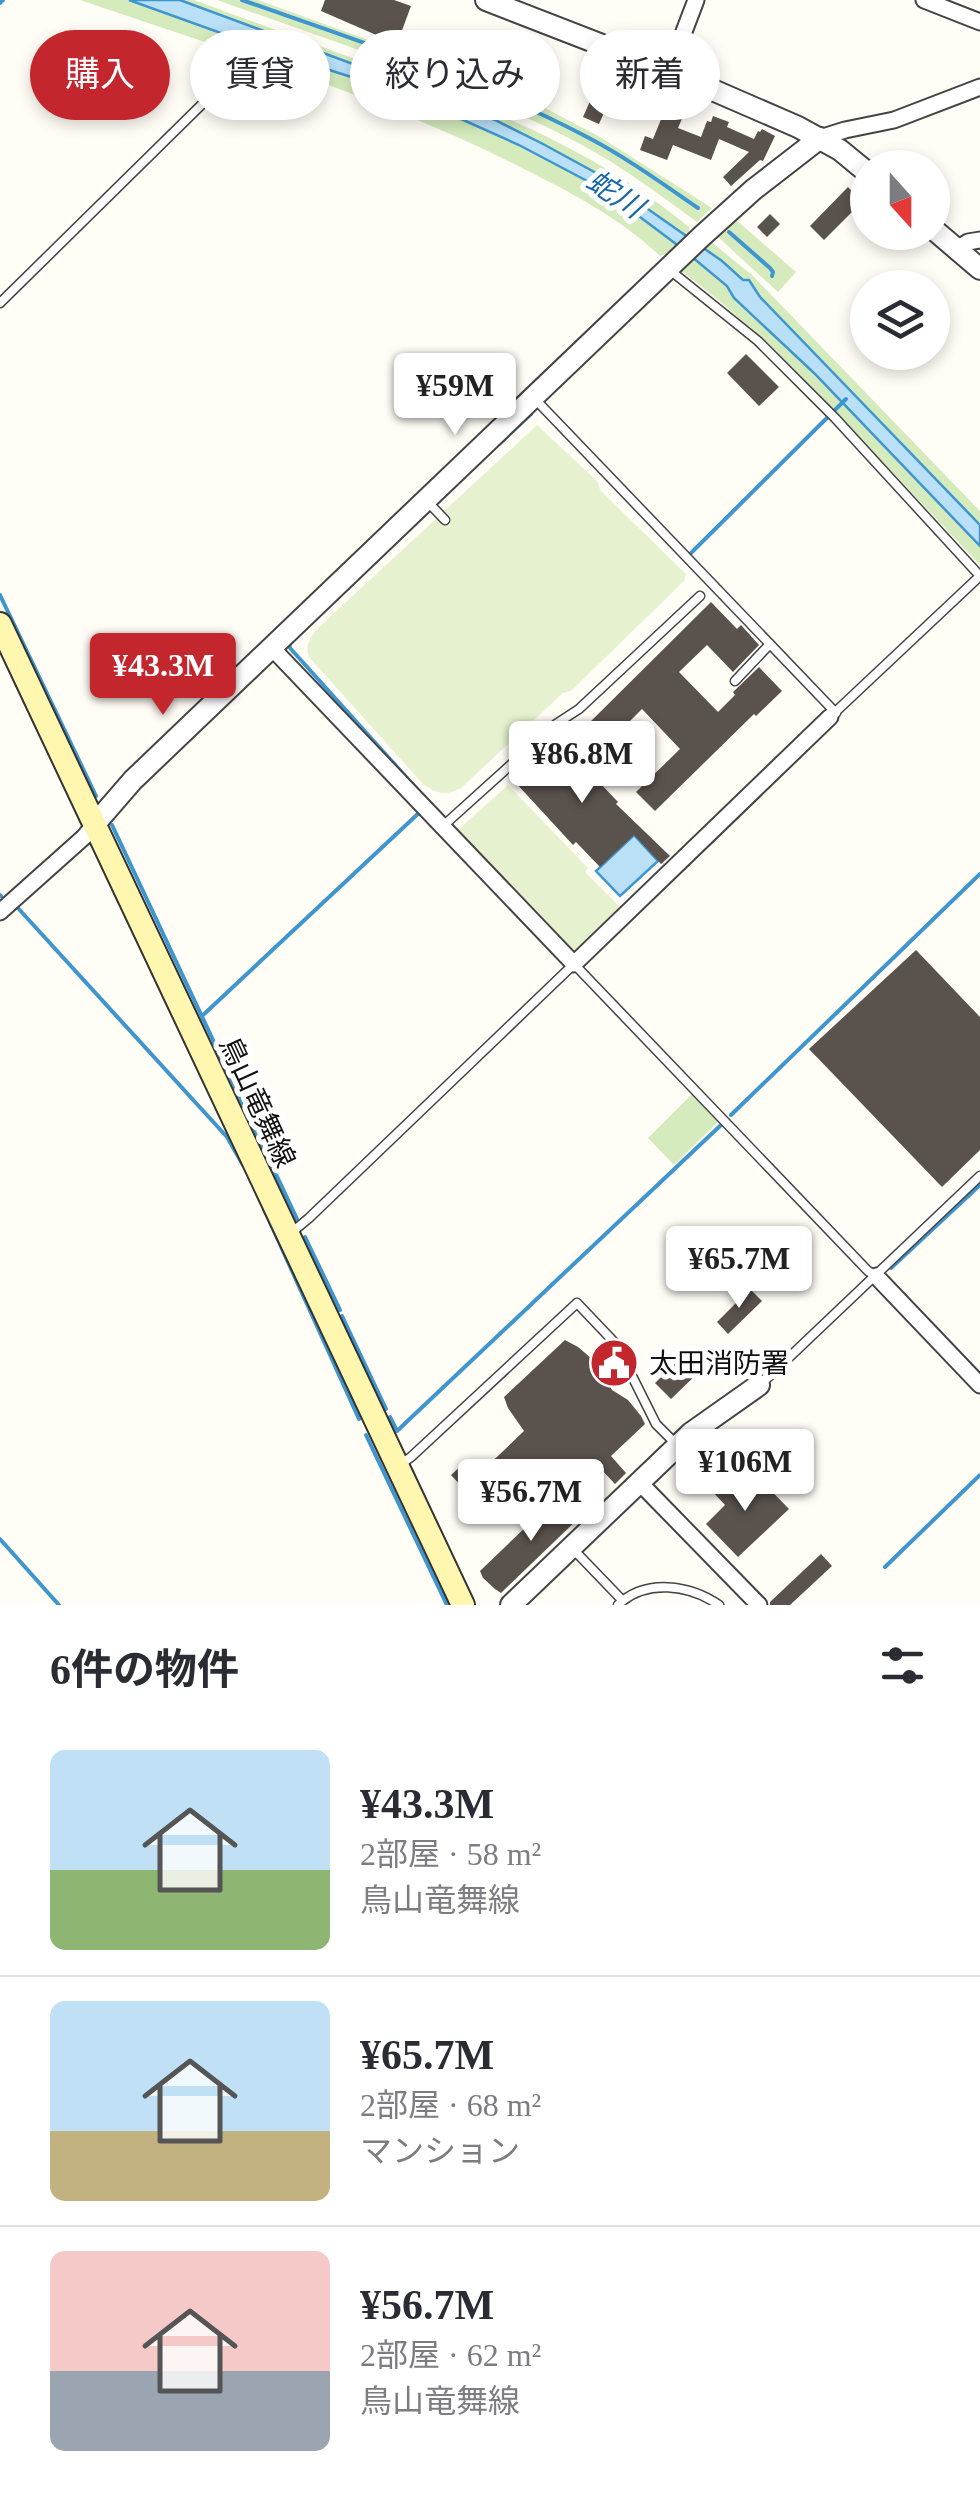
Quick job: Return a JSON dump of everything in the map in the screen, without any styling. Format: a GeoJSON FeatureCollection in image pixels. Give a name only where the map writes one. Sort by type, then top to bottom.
{"type":"FeatureCollection","features":[{"type":"Feature","properties":{"kind":"main road","name":"鳥山竜舞線"},"geometry":{"type":"LineString","coordinates":[[0,624],[463,1605]]}},
{"type":"Feature","properties":{"kind":"street"},"geometry":{"type":"LineString","coordinates":[[486,0],[580,36]]}},
{"type":"Feature","properties":{"kind":"street"},"geometry":{"type":"LineString","coordinates":[[685,30],[696,0]]}},
{"type":"Feature","properties":{"kind":"street"},"geometry":{"type":"LineString","coordinates":[[924,0],[980,22]]}},
{"type":"Feature","properties":{"kind":"street"},"geometry":{"type":"LineString","coordinates":[[0,912],[84,837],[133,780],[272,648],[431,505],[534,398],[753,190],[820,138],[894,120],[980,87]]}},
{"type":"Feature","properties":{"kind":"street"},"geometry":{"type":"LineString","coordinates":[[720,94],[820,138],[850,158]]}},
{"type":"Feature","properties":{"kind":"street"},"geometry":{"type":"LineString","coordinates":[[958,250],[968,242],[980,240]]}},
{"type":"Feature","properties":{"kind":"street"},"geometry":{"type":"LineString","coordinates":[[950,243],[980,269]]}},
{"type":"Feature","properties":{"kind":"street"},"geometry":{"type":"LineString","coordinates":[[272,648],[574,964],[833,715]]}},
{"type":"Feature","properties":{"kind":"street"},"geometry":{"type":"LineString","coordinates":[[876,1276],[980,1386]]}},
{"type":"Feature","properties":{"kind":"street"},"geometry":{"type":"LineString","coordinates":[[530,1605],[577,1552],[681,1450],[759,1386]]}},
{"type":"Feature","properties":{"kind":"street"},"geometry":{"type":"LineString","coordinates":[[644,1487],[759,1605]]}},
{"type":"Feature","properties":{"kind":"street"},"geometry":{"type":"LineString","coordinates":[[511,1605],[577,1552]]}},
{"type":"Feature","properties":{"kind":"lane"},"geometry":{"type":"LineString","coordinates":[[0,303],[190,116]]}},
{"type":"Feature","properties":{"kind":"lane"},"geometry":{"type":"LineString","coordinates":[[534,398],[833,715],[980,576],[835,418],[770,354],[670,266]]}},
{"type":"Feature","properties":{"kind":"lane"},"geometry":{"type":"LineString","coordinates":[[431,505],[445,520]]}},
{"type":"Feature","properties":{"kind":"lane"},"geometry":{"type":"LineString","coordinates":[[443,826],[556,724],[579,709],[700,596]]}},
{"type":"Feature","properties":{"kind":"lane"},"geometry":{"type":"LineString","coordinates":[[735,680],[770,644]]}},
{"type":"Feature","properties":{"kind":"lane"},"geometry":{"type":"LineString","coordinates":[[287,1235],[310,1218],[574,964],[876,1276]]}},
{"type":"Feature","properties":{"kind":"lane"},"geometry":{"type":"LineString","coordinates":[[759,1386],[980,1176]]}},
{"type":"Feature","properties":{"kind":"lane"},"geometry":{"type":"LineString","coordinates":[[396,1466],[412,1458],[578,1303],[616,1344],[648,1411],[681,1450]]}},
{"type":"Feature","properties":{"kind":"lane"},"geometry":{"type":"LineString","coordinates":[[577,1552],[620,1603],[642,1590],[674,1588],[703,1594],[718,1605]]}},
{"type":"Feature","properties":{"kind":"green space"},"geometry":{"type":"Polygon","coordinates":[[[80,0],[129,0],[212,30],[190,30],[190,37],[80,0]]]}},
{"type":"Feature","properties":{"kind":"green space"},"geometry":{"type":"Polygon","coordinates":[[[180,0],[194,0],[275,30],[261,30],[180,0]]]}},
{"type":"Feature","properties":{"kind":"green space"},"geometry":{"type":"Polygon","coordinates":[[[217,0],[258,0],[350,33],[350,47],[330,40],[330,30],[301,30],[217,0]]]}},
{"type":"Feature","properties":{"kind":"green space"},"geometry":{"type":"Polygon","coordinates":[[[330,50],[350,58],[350,63],[330,55],[330,50]]]}},
{"type":"Feature","properties":{"kind":"green space"},"geometry":{"type":"Polygon","coordinates":[[[330,70],[350,77],[350,94],[330,86],[330,70]]]}},
{"type":"Feature","properties":{"kind":"green space"},"geometry":{"type":"Polygon","coordinates":[[[560,116],[712,208],[697,222],[612,163],[531,120],[560,120],[560,116]]]}},
{"type":"Feature","properties":{"kind":"green space"},"geometry":{"type":"Polygon","coordinates":[[[418,120],[463,120],[519,145],[589,182],[680,247],[727,287],[814,373],[980,546],[980,565],[841,419],[752,331],[678,269],[680,265],[665,254],[660,256],[594,207],[418,120]]]}},
{"type":"Feature","properties":{"kind":"green space"},"geometry":{"type":"Polygon","coordinates":[[[490,120],[512,120],[616,175],[753,276],[980,511],[980,525],[760,297],[750,281],[743,280],[598,174],[490,120]]]}},
{"type":"Feature","properties":{"kind":"green space"},"geometry":{"type":"Polygon","coordinates":[[[735,219],[796,272],[778,292],[718,237],[716,231],[735,219]]]}},
{"type":"Feature","properties":{"kind":"green space"},"geometry":{"type":"Polygon","coordinates":[[[537,425],[686,574],[684,581],[571,691],[563,693],[461,788],[437,792],[423,784],[309,657],[308,643],[316,630],[537,425]]]}},
{"type":"Feature","properties":{"kind":"green space"},"geometry":{"type":"Polygon","coordinates":[[[508,785],[622,909],[579,949],[572,949],[457,831],[508,785]]]}},
{"type":"Feature","properties":{"kind":"green space"},"geometry":{"type":"Polygon","coordinates":[[[693,1093],[719,1121],[674,1165],[648,1138],[693,1093]]]}},
{"type":"Feature","properties":{"kind":"water"},"geometry":{"type":"Polygon","coordinates":[[[129,0],[180,0],[261,30],[212,30],[129,0]]]}},
{"type":"Feature","properties":{"kind":"water"},"geometry":{"type":"Polygon","coordinates":[[[330,55],[350,63],[350,77],[330,70],[330,55]]]}},
{"type":"Feature","properties":{"kind":"water","name":"蛇川"},"geometry":{"type":"Polygon","coordinates":[[[463,120],[495,120],[598,174],[743,280],[749,280],[760,297],[980,525],[980,546],[814,373],[734,298],[727,286],[589,182],[463,120]]]}},
{"type":"Feature","properties":{"kind":"water"},"geometry":{"type":"Polygon","coordinates":[[[634,835],[658,861],[620,896],[596,871],[634,835]]]}},
{"type":"Feature","properties":{"kind":"building"},"geometry":{"type":"Polygon","coordinates":[[[325,0],[394,0],[411,6],[402,30],[365,30],[321,11],[325,0]]]}},
{"type":"Feature","properties":{"kind":"building"},"geometry":{"type":"Polygon","coordinates":[[[720,119],[729,122],[727,127],[754,139],[762,129],[775,136],[763,161],[731,186],[723,177],[749,152],[719,139],[711,160],[673,145],[667,160],[640,150],[645,136],[653,139],[661,120],[681,120],[678,128],[701,137],[707,121],[720,119]]]}},
{"type":"Feature","properties":{"kind":"building"},"geometry":{"type":"Polygon","coordinates":[[[848,187],[850,214],[824,240],[810,226],[848,187]]]}},
{"type":"Feature","properties":{"kind":"building"},"geometry":{"type":"Polygon","coordinates":[[[770,214],[780,224],[767,237],[757,227],[770,214]]]}},
{"type":"Feature","properties":{"kind":"building"},"geometry":{"type":"Polygon","coordinates":[[[746,354],[779,387],[759,406],[727,373],[746,354]]]}},
{"type":"Feature","properties":{"kind":"building"},"geometry":{"type":"Polygon","coordinates":[[[711,602],[759,645],[733,672],[707,645],[679,672],[718,712],[759,667],[782,691],[655,811],[636,792],[680,749],[642,709],[626,725],[649,748],[634,763],[611,740],[602,749],[583,729],[711,602]]]}},
{"type":"Feature","properties":{"kind":"building"},"geometry":{"type":"Polygon","coordinates":[[[559,740],[616,804],[670,856],[661,864],[634,835],[600,867],[576,842],[573,845],[515,782],[559,740]]]}},
{"type":"Feature","properties":{"kind":"building"},"geometry":{"type":"Polygon","coordinates":[[[916,950],[980,1017],[980,1150],[942,1187],[809,1049],[916,950]]]}},
{"type":"Feature","properties":{"kind":"building"},"geometry":{"type":"Polygon","coordinates":[[[750,1289],[762,1301],[728,1334],[717,1322],[750,1289]]]}},
{"type":"Feature","properties":{"kind":"building"},"geometry":{"type":"Polygon","coordinates":[[[565,1340],[598,1364],[612,1390],[628,1400],[645,1424],[611,1456],[626,1473],[615,1484],[599,1467],[585,1481],[558,1464],[497,1522],[490,1520],[476,1509],[451,1475],[464,1463],[477,1476],[524,1431],[504,1397],[565,1340]]]}},
{"type":"Feature","properties":{"kind":"building"},"geometry":{"type":"Polygon","coordinates":[[[683,1356],[699,1372],[671,1399],[655,1383],[683,1356]]]}},
{"type":"Feature","properties":{"kind":"building"},"geometry":{"type":"Polygon","coordinates":[[[757,1476],[789,1509],[738,1557],[706,1524],[725,1505],[712,1491],[724,1479],[737,1493],[757,1476]]]}},
{"type":"Feature","properties":{"kind":"building"},"geometry":{"type":"Polygon","coordinates":[[[559,1495],[583,1512],[581,1516],[501,1593],[480,1571],[559,1495]]]}},
{"type":"Feature","properties":{"kind":"building"},"geometry":{"type":"Polygon","coordinates":[[[821,1554],[832,1566],[790,1605],[770,1605],[770,1602],[821,1554]]]}},
{"type":"Feature","properties":{"kind":"waterway"},"geometry":{"type":"LineString","coordinates":[[0,3],[3,0]]}},
{"type":"Feature","properties":{"kind":"waterway"},"geometry":{"type":"LineString","coordinates":[[242,0],[418,63],[547,117],[617,154],[698,208]]}},
{"type":"Feature","properties":{"kind":"waterway"},"geometry":{"type":"LineString","coordinates":[[729,232],[770,268],[772,276]]}},
{"type":"Feature","properties":{"kind":"waterway"},"geometry":{"type":"LineString","coordinates":[[690,554],[846,399]]}},
{"type":"Feature","properties":{"kind":"waterway"},"geometry":{"type":"LineString","coordinates":[[499,444],[531,414]]}},
{"type":"Feature","properties":{"kind":"waterway"},"geometry":{"type":"LineString","coordinates":[[0,595],[96,796]]}},
{"type":"Feature","properties":{"kind":"waterway"},"geometry":{"type":"LineString","coordinates":[[289,643],[424,797]]}},
{"type":"Feature","properties":{"kind":"waterway"},"geometry":{"type":"LineString","coordinates":[[202,1016],[421,811]]}},
{"type":"Feature","properties":{"kind":"waterway"},"geometry":{"type":"LineString","coordinates":[[112,825],[297,1219]]}},
{"type":"Feature","properties":{"kind":"waterway"},"geometry":{"type":"LineString","coordinates":[[731,1115],[980,874]]}},
{"type":"Feature","properties":{"kind":"waterway"},"geometry":{"type":"LineString","coordinates":[[17,907],[227,1137],[243,1165]]}},
{"type":"Feature","properties":{"kind":"waterway"},"geometry":{"type":"LineString","coordinates":[[390,1417],[397,1431],[721,1125]]}},
{"type":"Feature","properties":{"kind":"waterway"},"geometry":{"type":"LineString","coordinates":[[891,1268],[980,1185]]}},
{"type":"Feature","properties":{"kind":"waterway"},"geometry":{"type":"LineString","coordinates":[[264,1209],[359,1419]]}},
{"type":"Feature","properties":{"kind":"waterway"},"geometry":{"type":"LineString","coordinates":[[305,1237],[340,1310]]}},
{"type":"Feature","properties":{"kind":"waterway"},"geometry":{"type":"LineString","coordinates":[[342,1316],[386,1409]]}},
{"type":"Feature","properties":{"kind":"waterway"},"geometry":{"type":"LineString","coordinates":[[366,1435],[447,1605]]}},
{"type":"Feature","properties":{"kind":"waterway"},"geometry":{"type":"LineString","coordinates":[[885,1567],[980,1475]]}},
{"type":"Feature","properties":{"kind":"waterway"},"geometry":{"type":"LineString","coordinates":[[0,1539],[59,1605]]}},
{"type":"Feature","properties":{"kind":"place","name":"太田消防署"},"geometry":{"type":"Point","coordinates":[614,1363]}}]}
